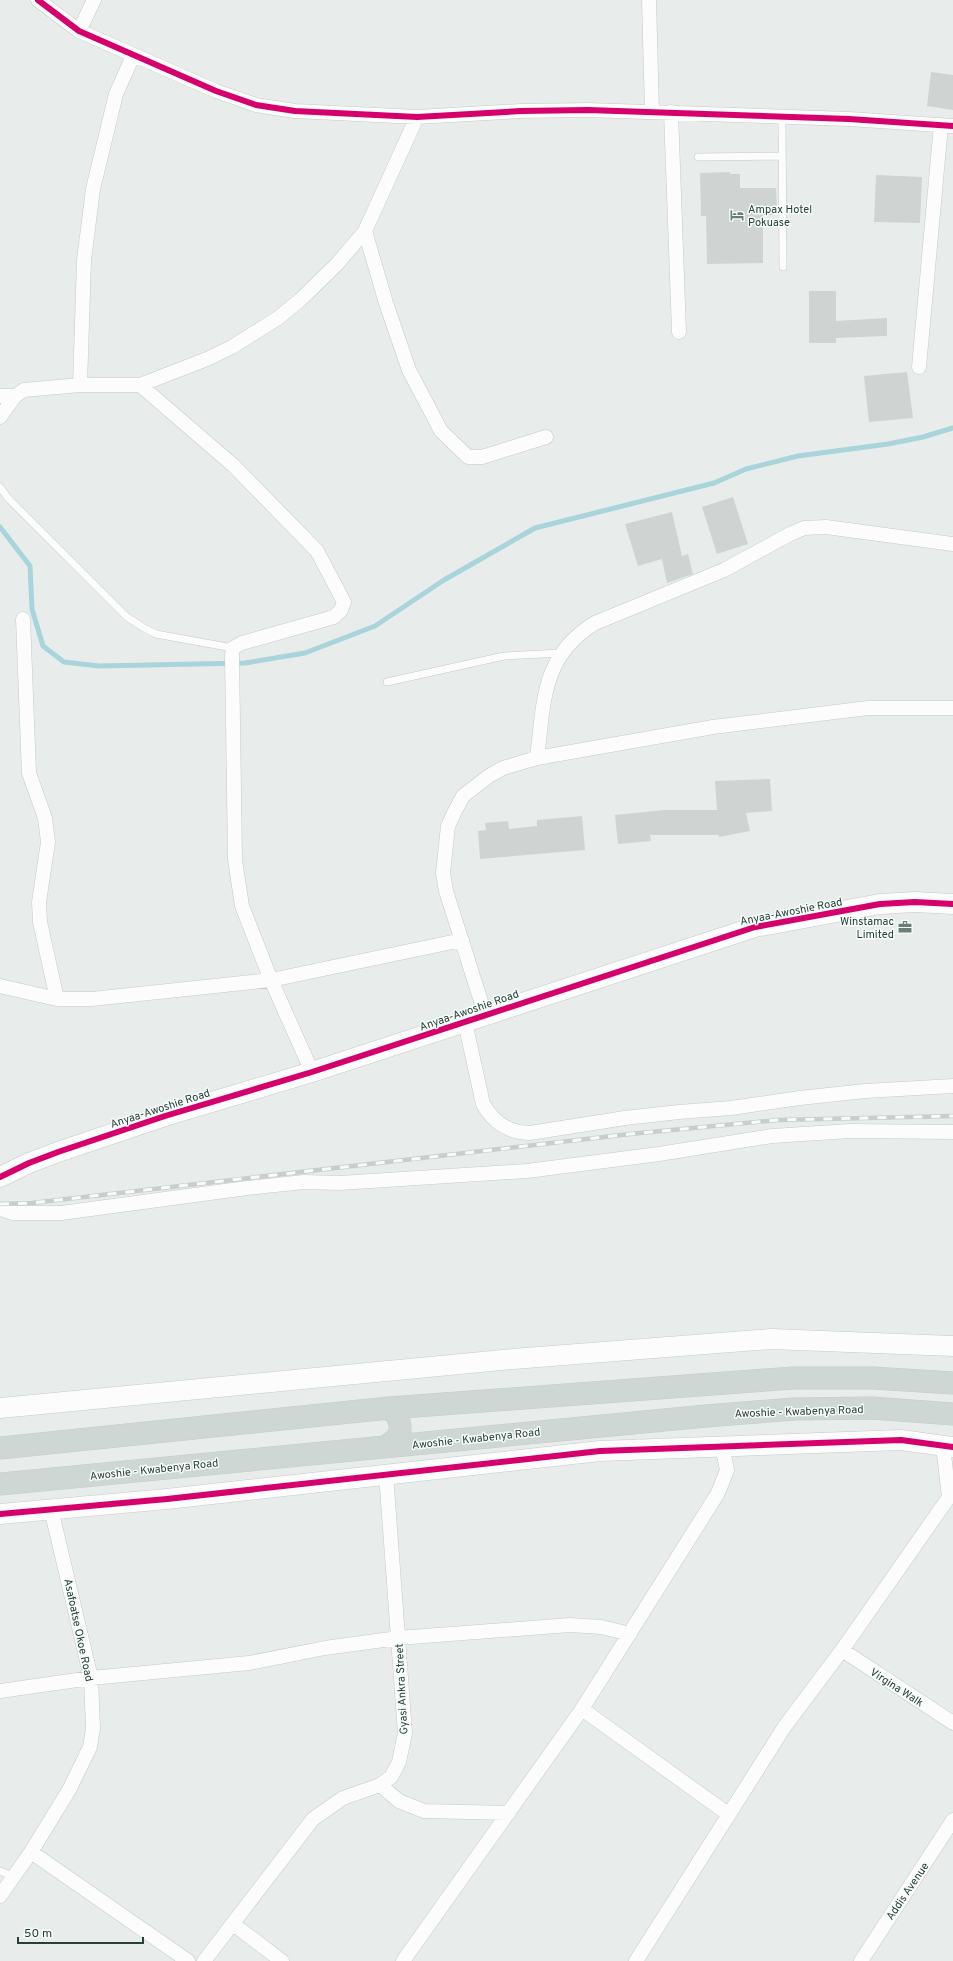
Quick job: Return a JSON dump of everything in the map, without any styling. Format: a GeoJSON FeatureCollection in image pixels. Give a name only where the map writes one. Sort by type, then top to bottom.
{"type":"FeatureCollection","features":[{"type":"Feature","properties":{"kind":"main road"},"geometry":{"type":"LineString","coordinates":[[0,1448],[389,1408],[793,1378],[873,1378],[953,1383]]}},
{"type":"Feature","properties":{"kind":"main road"},"geometry":{"type":"LineString","coordinates":[[387,1446],[396,1440],[401,1431],[397,1415],[389,1408]]}},
{"type":"Feature","properties":{"kind":"main road","name":"Awoshie - Kwabenya Road"},"geometry":{"type":"LineString","coordinates":[[0,1484],[627,1423],[794,1409],[872,1408],[953,1414]]}},
{"type":"Feature","properties":{"kind":"street"},"geometry":{"type":"LineString","coordinates":[[38,0],[79,31],[133,56],[216,91],[256,105],[295,111],[417,117],[521,111],[671,112],[782,118],[849,119],[947,125],[919,366]]}},
{"type":"Feature","properties":{"kind":"street"},"geometry":{"type":"LineString","coordinates":[[79,31],[94,0]]}},
{"type":"Feature","properties":{"kind":"street"},"geometry":{"type":"LineString","coordinates":[[649,0],[652,112]]}},
{"type":"Feature","properties":{"kind":"street"},"geometry":{"type":"LineString","coordinates":[[80,385],[84,260],[92,188],[116,94],[133,56]]}},
{"type":"Feature","properties":{"kind":"street"},"geometry":{"type":"LineString","coordinates":[[671,112],[679,332]]}},
{"type":"Feature","properties":{"kind":"street"},"geometry":{"type":"LineString","coordinates":[[0,417],[15,396],[24,390],[80,385],[140,385],[208,359],[232,347],[278,318],[300,300],[337,264],[365,232],[417,117]]}},
{"type":"Feature","properties":{"kind":"street"},"geometry":{"type":"LineString","coordinates":[[365,232],[386,303],[409,370],[441,431],[468,456],[482,457],[546,437]]}},
{"type":"Feature","properties":{"kind":"street"},"geometry":{"type":"LineString","coordinates":[[140,385],[234,466],[317,551],[344,602],[341,610],[334,617],[242,643],[233,651],[232,672],[235,860],[242,906],[270,980],[312,1072]]}},
{"type":"Feature","properties":{"kind":"street"},"geometry":{"type":"LineString","coordinates":[[0,396],[15,396]]}},
{"type":"Feature","properties":{"kind":"street"},"geometry":{"type":"LineString","coordinates":[[538,758],[547,684],[561,653],[580,632],[594,623],[724,570],[804,528],[826,527],[953,544]]}},
{"type":"Feature","properties":{"kind":"street"},"geometry":{"type":"LineString","coordinates":[[23,619],[29,773],[45,818],[48,842],[39,902],[40,922],[57,999]]}},
{"type":"Feature","properties":{"kind":"street"},"geometry":{"type":"LineString","coordinates":[[485,1014],[446,891],[443,873],[448,826],[454,810],[463,796],[489,776],[503,768],[538,758],[713,727],[842,710],[868,708],[953,708]]}},
{"type":"Feature","properties":{"kind":"street","name":"Anyaa-Awoshie Road"},"geometry":{"type":"LineString","coordinates":[[0,1177],[29,1162],[165,1116],[312,1072],[465,1022],[485,1014],[755,927],[880,904],[915,902],[953,904]]}},
{"type":"Feature","properties":{"kind":"street"},"geometry":{"type":"LineString","coordinates":[[0,986],[57,999],[92,998],[270,980],[462,940]]}},
{"type":"Feature","properties":{"kind":"street"},"geometry":{"type":"LineString","coordinates":[[465,1022],[483,1104],[489,1115],[499,1124],[519,1133],[530,1134],[679,1112],[731,1108],[800,1098],[865,1091],[953,1086]]}},
{"type":"Feature","properties":{"kind":"street"},"geometry":{"type":"LineString","coordinates":[[0,1209],[13,1213],[61,1213],[246,1188],[304,1182],[348,1182],[527,1170],[659,1154],[772,1136],[850,1131],[953,1132]]}},
{"type":"Feature","properties":{"kind":"street"},"geometry":{"type":"LineString","coordinates":[[0,1408],[513,1359],[772,1339],[953,1346]]}},
{"type":"Feature","properties":{"kind":"street"},"geometry":{"type":"LineString","coordinates":[[0,1514],[175,1498],[600,1451],[901,1440],[948,1447],[951,1498],[842,1650],[785,1726],[636,1961]]}},
{"type":"Feature","properties":{"kind":"street"},"geometry":{"type":"LineString","coordinates":[[402,1961],[582,1709],[630,1634],[720,1488],[727,1470],[722,1446]]}},
{"type":"Feature","properties":{"kind":"street","name":"Gyasi Ankra Street"},"geometry":{"type":"LineString","coordinates":[[204,1961],[313,1819],[343,1798],[380,1786],[391,1777],[399,1762],[405,1733],[386,1474]]}},
{"type":"Feature","properties":{"kind":"street","name":"Asafoatse Okoe Road"},"geometry":{"type":"LineString","coordinates":[[0,1896],[31,1852],[69,1790],[90,1747],[93,1728],[91,1678],[51,1509]]}},
{"type":"Feature","properties":{"kind":"street"},"geometry":{"type":"LineString","coordinates":[[0,1691],[91,1678],[249,1663],[325,1648],[398,1638],[570,1625],[601,1627],[630,1634]]}},
{"type":"Feature","properties":{"kind":"street","name":"Virgina Walk"},"geometry":{"type":"LineString","coordinates":[[842,1650],[953,1723]]}},
{"type":"Feature","properties":{"kind":"street"},"geometry":{"type":"LineString","coordinates":[[582,1709],[728,1814]]}},
{"type":"Feature","properties":{"kind":"street"},"geometry":{"type":"LineString","coordinates":[[380,1786],[399,1801],[424,1811],[509,1813]]}},
{"type":"Feature","properties":{"kind":"street","name":"Addis Avenue"},"geometry":{"type":"LineString","coordinates":[[861,1961],[953,1820]]}},
{"type":"Feature","properties":{"kind":"street"},"geometry":{"type":"LineString","coordinates":[[31,1852],[188,1961]]}},
{"type":"Feature","properties":{"kind":"street"},"geometry":{"type":"LineString","coordinates":[[233,1924],[282,1961]]}},
{"type":"Feature","properties":{"kind":"lane"},"geometry":{"type":"LineString","coordinates":[[782,118],[783,266]]}},
{"type":"Feature","properties":{"kind":"lane"},"geometry":{"type":"LineString","coordinates":[[698,157],[782,156]]}},
{"type":"Feature","properties":{"kind":"lane"},"geometry":{"type":"LineString","coordinates":[[0,487],[8,498],[127,617],[156,634],[233,651]]}},
{"type":"Feature","properties":{"kind":"lane"},"geometry":{"type":"LineString","coordinates":[[388,682],[504,656],[561,653]]}},
{"type":"Feature","properties":{"kind":"lane"},"geometry":{"type":"LineString","coordinates":[[0,1872],[14,1876]]}},
{"type":"Feature","properties":{"kind":"building"},"geometry":{"type":"Polygon","coordinates":[[[931,72],[953,75],[953,110],[927,106],[931,72]]]}},
{"type":"Feature","properties":{"kind":"building"},"geometry":{"type":"Polygon","coordinates":[[[730,172],[730,174],[740,174],[740,188],[776,188],[777,209],[772,210],[773,215],[763,215],[763,263],[707,264],[706,216],[701,216],[700,173],[730,172]]]}},
{"type":"Feature","properties":{"kind":"building"},"geometry":{"type":"Polygon","coordinates":[[[876,175],[922,177],[920,223],[874,222],[876,175]]]}},
{"type":"Feature","properties":{"kind":"building"},"geometry":{"type":"Polygon","coordinates":[[[809,291],[836,291],[836,321],[887,318],[887,336],[836,338],[836,343],[809,343],[809,291]]]}},
{"type":"Feature","properties":{"kind":"building"},"geometry":{"type":"Polygon","coordinates":[[[907,372],[913,418],[869,422],[864,376],[907,372]]]}},
{"type":"Feature","properties":{"kind":"building"},"geometry":{"type":"Polygon","coordinates":[[[733,497],[748,544],[717,554],[702,507],[733,497]]]}},
{"type":"Feature","properties":{"kind":"building"},"geometry":{"type":"Polygon","coordinates":[[[672,512],[682,556],[688,554],[693,574],[667,583],[662,559],[638,566],[625,524],[672,512]]]}},
{"type":"Feature","properties":{"kind":"building"},"geometry":{"type":"Polygon","coordinates":[[[770,779],[772,811],[746,813],[750,831],[719,837],[719,835],[650,835],[651,841],[618,844],[615,815],[665,810],[717,810],[715,781],[770,779]]]}},
{"type":"Feature","properties":{"kind":"building"},"geometry":{"type":"Polygon","coordinates":[[[582,816],[585,850],[480,859],[478,831],[486,830],[485,823],[508,821],[509,829],[537,826],[537,820],[582,816]]]}},
{"type":"Feature","properties":{"kind":"waterway"},"geometry":{"type":"LineString","coordinates":[[0,527],[30,566],[32,609],[43,646],[64,662],[99,666],[245,663],[305,653],[375,626],[444,580],[535,528],[714,483],[746,469],[798,456],[888,444],[923,437],[953,428]]}},
{"type":"Feature","properties":{"kind":"railway"},"geometry":{"type":"LineString","coordinates":[[0,1204],[32,1203],[630,1134],[778,1120],[953,1116]]}},
{"type":"Feature","properties":{"kind":"cycle path"},"geometry":{"type":"LineString","coordinates":[[38,0],[79,31],[216,91],[256,105],[295,111],[417,117],[521,111],[588,110],[849,119],[953,126]]}},
{"type":"Feature","properties":{"kind":"cycle path"},"geometry":{"type":"LineString","coordinates":[[0,1177],[29,1163],[58,1152],[165,1116],[312,1072],[755,927],[880,904],[915,902],[953,904]]}},
{"type":"Feature","properties":{"kind":"cycle path"},"geometry":{"type":"LineString","coordinates":[[0,1514],[167,1499],[600,1451],[901,1440],[953,1447]]}},
{"type":"Feature","properties":{"kind":"place","name":"Ampax Hotel Pokuase"},"geometry":{"type":"Point","coordinates":[737,215]}},
{"type":"Feature","properties":{"kind":"place","name":"Winstamac Limited"},"geometry":{"type":"Point","coordinates":[905,927]}}]}
